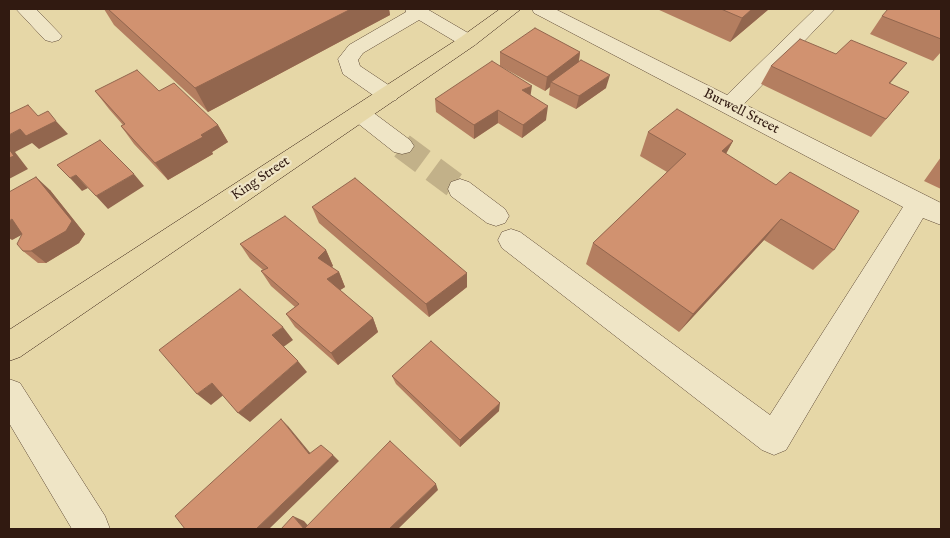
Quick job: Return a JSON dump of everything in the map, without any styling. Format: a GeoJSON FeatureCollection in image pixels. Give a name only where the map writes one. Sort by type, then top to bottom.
{"type":"FeatureCollection","features":[{"type":"Feature","properties":{"kind":"main road","name":"King Street"},"geometry":{"type":"LineString","coordinates":[[9,347],[388,95],[512,9]]}},
{"type":"Feature","properties":{"kind":"street"},"geometry":{"type":"LineString","coordinates":[[25,9],[52,36]]}},
{"type":"Feature","properties":{"kind":"street","name":"Burwell Street"},"geometry":{"type":"LineString","coordinates":[[540,9],[930,209]]}},
{"type":"Feature","properties":{"kind":"street"},"geometry":{"type":"LineString","coordinates":[[729,106],[826,9]]}},
{"type":"Feature","properties":{"kind":"street"},"geometry":{"type":"LineString","coordinates":[[388,95],[350,69],[348,59],[356,49],[417,10],[468,41]]}},
{"type":"Feature","properties":{"kind":"street"},"geometry":{"type":"LineString","coordinates":[[359,114],[402,146]]}},
{"type":"Feature","properties":{"kind":"street"},"geometry":{"type":"LineString","coordinates":[[460,189],[504,228],[774,438],[930,209]]}},
{"type":"Feature","properties":{"kind":"street"},"geometry":{"type":"LineString","coordinates":[[9,394],[92,529]]}},
{"type":"Feature","properties":{"kind":"building"},"geometry":{"type":"Polygon","coordinates":[[[108,9],[351,9],[195,88],[108,9]]]}},
{"type":"Feature","properties":{"kind":"building"},"geometry":{"type":"Polygon","coordinates":[[[721,9],[752,9],[742,18],[721,9]]]}},
{"type":"Feature","properties":{"kind":"building"},"geometry":{"type":"Polygon","coordinates":[[[888,9],[941,9],[941,39],[882,16],[888,9]]]}},
{"type":"Feature","properties":{"kind":"building"},"geometry":{"type":"Polygon","coordinates":[[[535,28],[580,52],[547,77],[500,52],[535,28]]]}},
{"type":"Feature","properties":{"kind":"building"},"geometry":{"type":"Polygon","coordinates":[[[800,39],[836,54],[851,40],[907,63],[889,83],[909,92],[886,119],[771,66],[800,39]]]}},
{"type":"Feature","properties":{"kind":"building"},"geometry":{"type":"Polygon","coordinates":[[[581,60],[610,75],[579,96],[551,82],[581,60]]]}},
{"type":"Feature","properties":{"kind":"building"},"geometry":{"type":"Polygon","coordinates":[[[492,61],[532,86],[522,90],[548,106],[523,125],[498,110],[474,125],[435,99],[492,61]]]}},
{"type":"Feature","properties":{"kind":"building"},"geometry":{"type":"Polygon","coordinates":[[[137,70],[159,91],[174,83],[218,125],[201,135],[203,137],[155,163],[121,126],[125,124],[95,91],[137,70]]]}},
{"type":"Feature","properties":{"kind":"building"},"geometry":{"type":"Polygon","coordinates":[[[28,105],[38,116],[48,111],[56,121],[26,136],[20,129],[9,135],[9,114],[28,105]]]}},
{"type":"Feature","properties":{"kind":"building"},"geometry":{"type":"Polygon","coordinates":[[[677,109],[733,141],[722,151],[776,185],[790,172],[859,211],[834,250],[781,219],[693,314],[593,243],[686,154],[648,132],[677,109]]]}},
{"type":"Feature","properties":{"kind":"building"},"geometry":{"type":"Polygon","coordinates":[[[100,140],[134,174],[96,196],[76,175],[70,178],[57,165],[100,140]]]}},
{"type":"Feature","properties":{"kind":"building"},"geometry":{"type":"Polygon","coordinates":[[[9,149],[14,156],[9,158],[9,149]]]}},
{"type":"Feature","properties":{"kind":"building"},"geometry":{"type":"Polygon","coordinates":[[[36,177],[72,221],[66,231],[31,251],[23,251],[17,244],[22,234],[12,219],[9,221],[9,192],[36,177]]]}},
{"type":"Feature","properties":{"kind":"building"},"geometry":{"type":"Polygon","coordinates":[[[355,178],[467,273],[426,304],[312,207],[355,178]]]}},
{"type":"Feature","properties":{"kind":"building"},"geometry":{"type":"Polygon","coordinates":[[[285,216],[326,250],[318,258],[339,272],[327,279],[373,318],[331,353],[286,314],[299,304],[261,271],[268,268],[240,244],[285,216]]]}},
{"type":"Feature","properties":{"kind":"building"},"geometry":{"type":"Polygon","coordinates":[[[240,289],[283,327],[272,335],[298,361],[238,413],[212,383],[197,394],[159,350],[240,289]]]}},
{"type":"Feature","properties":{"kind":"building"},"geometry":{"type":"Polygon","coordinates":[[[431,341],[500,403],[460,440],[392,376],[431,341]]]}},
{"type":"Feature","properties":{"kind":"building"},"geometry":{"type":"Polygon","coordinates":[[[281,419],[309,454],[321,445],[333,455],[256,529],[185,529],[175,516],[281,419]]]}},
{"type":"Feature","properties":{"kind":"building"},"geometry":{"type":"Polygon","coordinates":[[[390,441],[436,484],[389,529],[304,529],[390,441]]]}},
{"type":"Feature","properties":{"kind":"building"},"geometry":{"type":"Polygon","coordinates":[[[293,516],[304,529],[281,529],[293,516]]]}},
{"type":"Feature","properties":{"kind":"tunnel"},"geometry":{"type":"LineString","coordinates":[[402,146],[460,189]]}}]}
